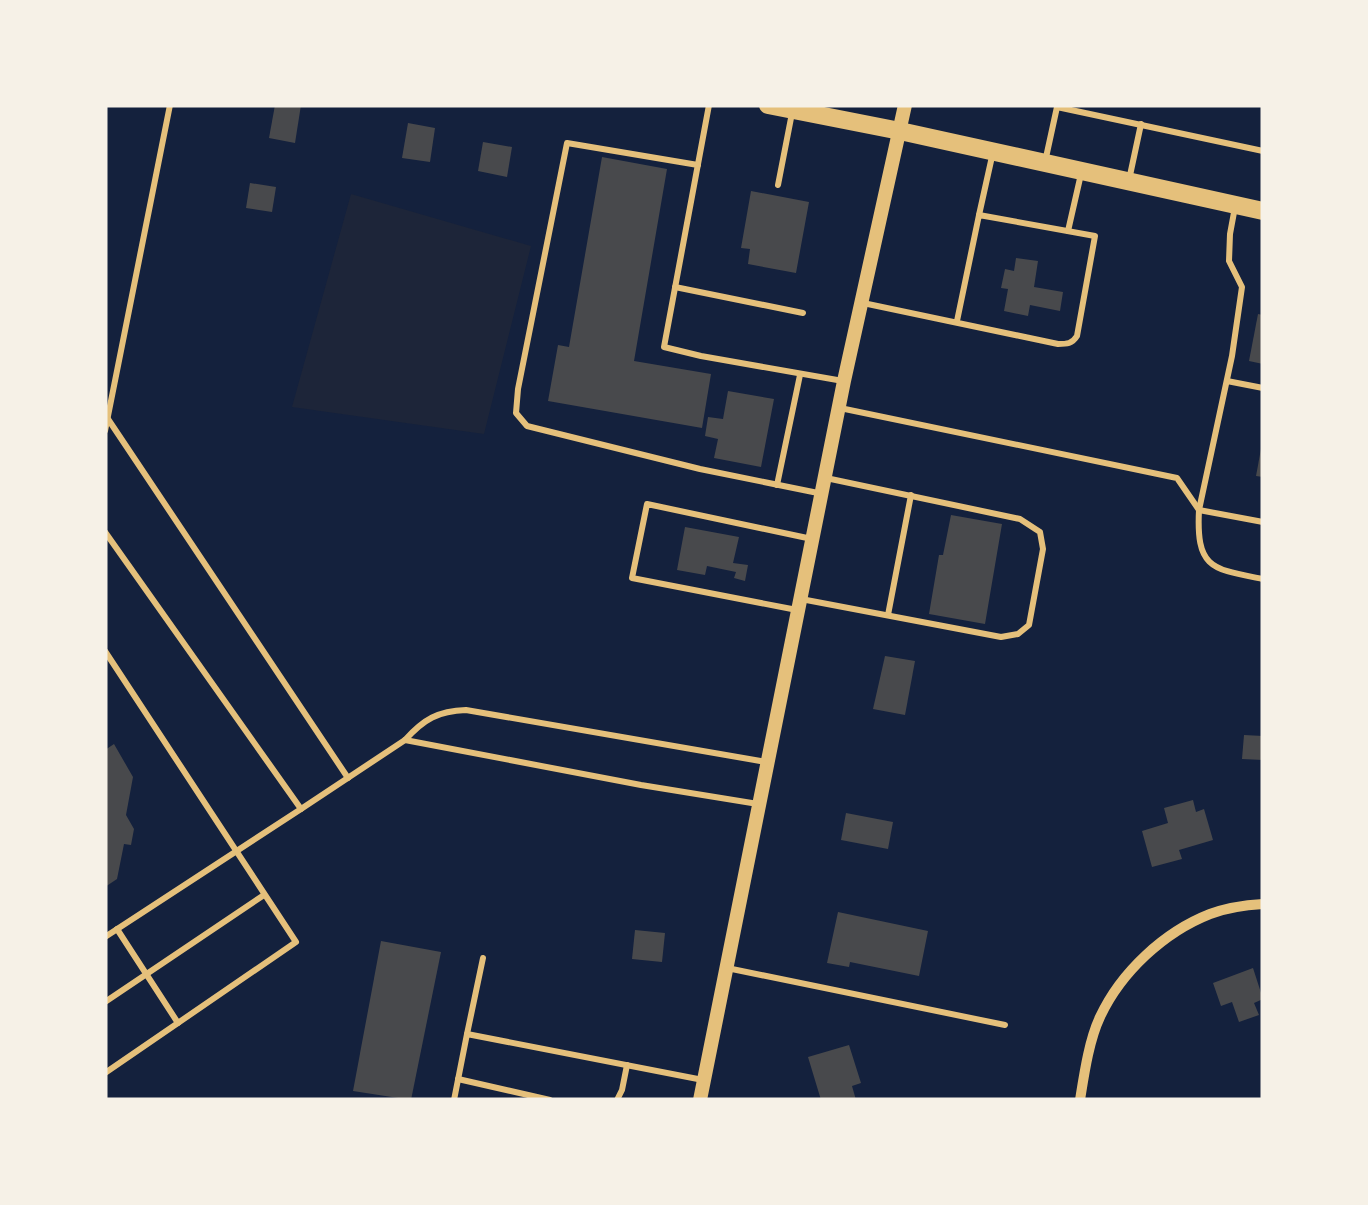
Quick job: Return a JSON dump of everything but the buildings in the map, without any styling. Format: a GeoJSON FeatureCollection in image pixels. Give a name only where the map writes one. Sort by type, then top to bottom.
{"type":"FeatureCollection","features":[{"type":"Feature","properties":{"kind":"main road"},"geometry":{"type":"LineString","coordinates":[[768,105],[1263,211]]}},
{"type":"Feature","properties":{"kind":"street"},"geometry":{"type":"LineString","coordinates":[[700,1100],[844,381],[906,105]]}},
{"type":"Feature","properties":{"kind":"street"},"geometry":{"type":"LineString","coordinates":[[1080,1100],[1099,1018],[1125,978],[1160,941],[1210,914],[1263,904]]}},
{"type":"Feature","properties":{"kind":"lane"},"geometry":{"type":"LineString","coordinates":[[105,431],[170,105]]}},
{"type":"Feature","properties":{"kind":"lane"},"geometry":{"type":"LineString","coordinates":[[710,105],[664,347],[844,381]]}},
{"type":"Feature","properties":{"kind":"lane"},"geometry":{"type":"LineString","coordinates":[[1045,164],[1057,107],[1263,151]]}},
{"type":"Feature","properties":{"kind":"lane"},"geometry":{"type":"LineString","coordinates":[[778,185],[792,110]]}},
{"type":"Feature","properties":{"kind":"lane"},"geometry":{"type":"LineString","coordinates":[[1129,182],[1141,124]]}},
{"type":"Feature","properties":{"kind":"lane"},"geometry":{"type":"LineString","coordinates":[[698,164],[567,143],[516,414],[527,426],[823,494]]}},
{"type":"Feature","properties":{"kind":"lane"},"geometry":{"type":"LineString","coordinates":[[957,322],[993,152]]}},
{"type":"Feature","properties":{"kind":"lane"},"geometry":{"type":"LineString","coordinates":[[1068,231],[1082,171]]}},
{"type":"Feature","properties":{"kind":"lane"},"geometry":{"type":"LineString","coordinates":[[1235,205],[1230,261],[1242,287],[1227,382],[1199,510],[1198,533],[1204,554],[1216,570],[1263,579]]}},
{"type":"Feature","properties":{"kind":"lane"},"geometry":{"type":"LineString","coordinates":[[862,303],[1058,344],[1073,341],[1095,236],[979,214]]}},
{"type":"Feature","properties":{"kind":"lane"},"geometry":{"type":"LineString","coordinates":[[676,287],[804,314]]}},
{"type":"Feature","properties":{"kind":"lane"},"geometry":{"type":"LineString","coordinates":[[777,485],[800,375]]}},
{"type":"Feature","properties":{"kind":"lane"},"geometry":{"type":"LineString","coordinates":[[1227,382],[1263,388]]}},
{"type":"Feature","properties":{"kind":"lane"},"geometry":{"type":"LineString","coordinates":[[839,408],[1177,478],[1199,510],[1263,522]]}},
{"type":"Feature","properties":{"kind":"lane"},"geometry":{"type":"LineString","coordinates":[[108,419],[348,778]]}},
{"type":"Feature","properties":{"kind":"lane"},"geometry":{"type":"LineString","coordinates":[[813,540],[647,504],[632,578],[1002,637],[1018,634],[1029,625],[1043,549],[1040,532],[1020,518],[826,478]]}},
{"type":"Feature","properties":{"kind":"lane"},"geometry":{"type":"LineString","coordinates":[[888,616],[911,496]]}},
{"type":"Feature","properties":{"kind":"lane"},"geometry":{"type":"LineString","coordinates":[[105,532],[300,809]]}},
{"type":"Feature","properties":{"kind":"lane"},"geometry":{"type":"LineString","coordinates":[[105,650],[296,942],[105,1073]]}},
{"type":"Feature","properties":{"kind":"lane"},"geometry":{"type":"LineString","coordinates":[[105,937],[405,740],[437,713],[466,710],[767,762]]}},
{"type":"Feature","properties":{"kind":"lane"},"geometry":{"type":"LineString","coordinates":[[405,740],[759,804]]}},
{"type":"Feature","properties":{"kind":"lane"},"geometry":{"type":"LineString","coordinates":[[105,1002],[264,895]]}},
{"type":"Feature","properties":{"kind":"lane"},"geometry":{"type":"LineString","coordinates":[[118,929],[178,1023]]}},
{"type":"Feature","properties":{"kind":"lane"},"geometry":{"type":"LineString","coordinates":[[454,1100],[483,958]]}},
{"type":"Feature","properties":{"kind":"lane"},"geometry":{"type":"LineString","coordinates":[[726,967],[1004,1025]]}},
{"type":"Feature","properties":{"kind":"lane"},"geometry":{"type":"LineString","coordinates":[[466,1034],[704,1080]]}},
{"type":"Feature","properties":{"kind":"lane"},"geometry":{"type":"LineString","coordinates":[[617,1100],[627,1066]]}},
{"type":"Feature","properties":{"kind":"lane"},"geometry":{"type":"LineString","coordinates":[[458,1080],[550,1100]]}},
{"type":"Feature","properties":{"kind":"shaded area"},"geometry":{"type":"Polygon","coordinates":[[[351,194],[531,246],[484,434],[292,407],[351,194]]]}}]}
